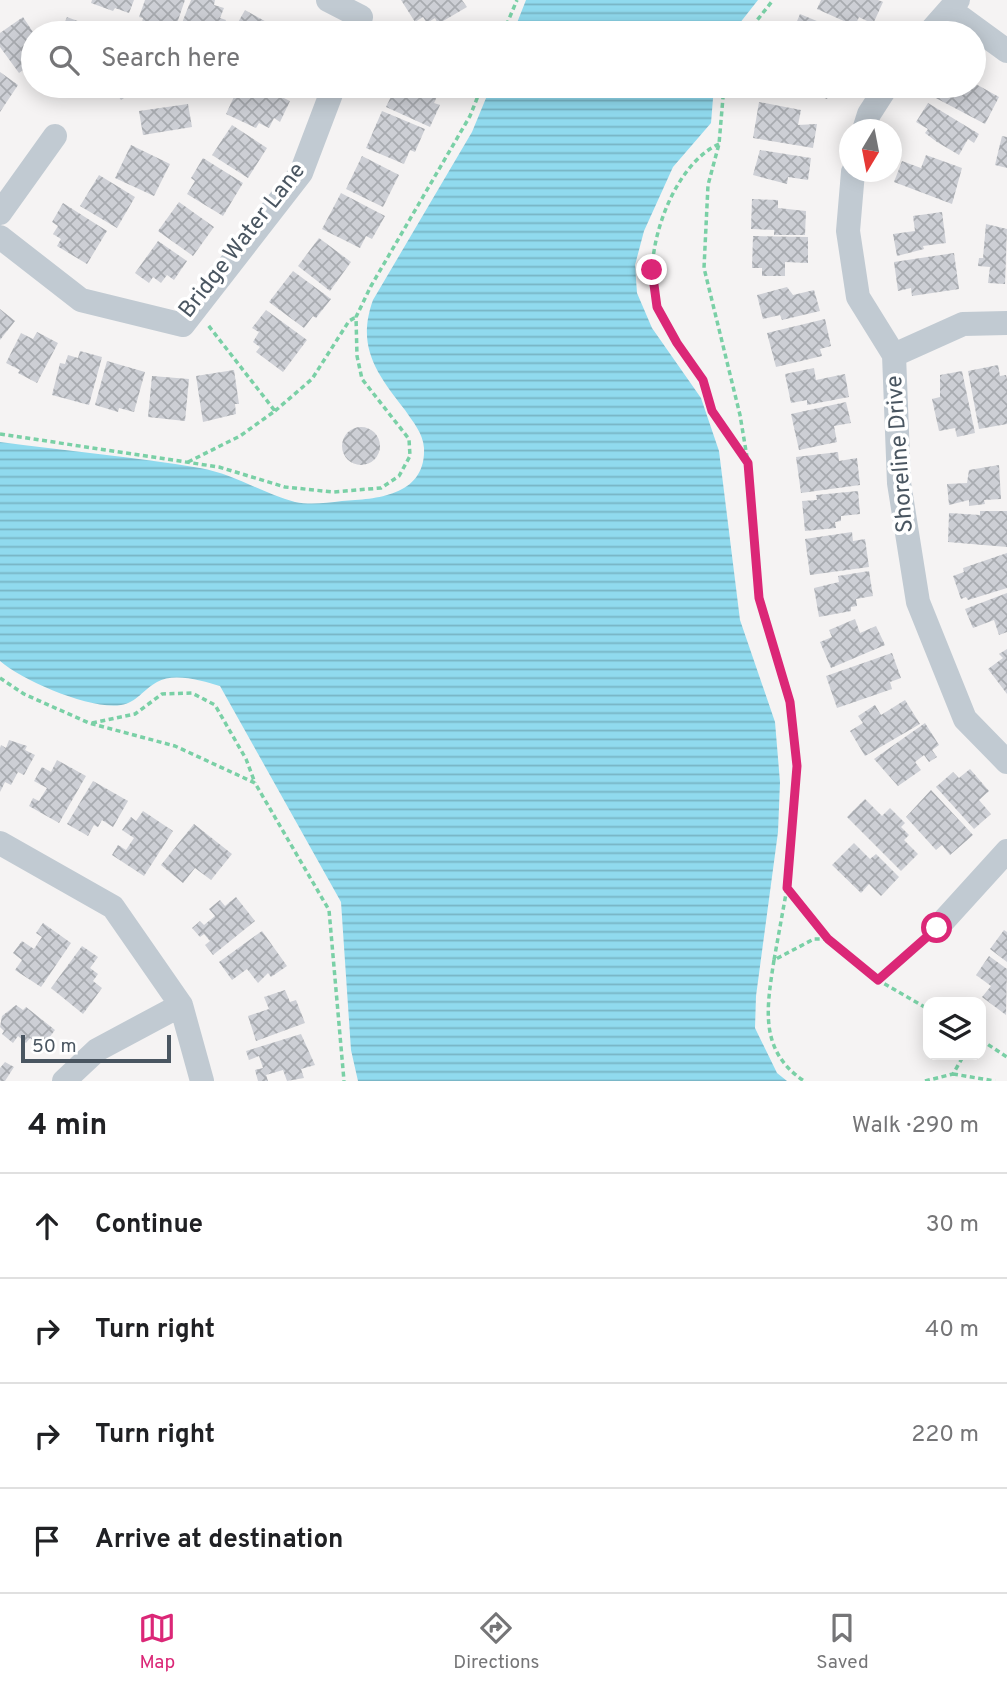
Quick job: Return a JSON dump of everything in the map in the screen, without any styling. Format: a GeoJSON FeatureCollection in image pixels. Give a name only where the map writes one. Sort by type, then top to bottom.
{"type":"FeatureCollection","features":[{"type":"Feature","properties":{"kind":"street"},"geometry":{"type":"LineString","coordinates":[[328,0],[361,17],[360,21]]}},
{"type":"Feature","properties":{"kind":"street"},"geometry":{"type":"LineString","coordinates":[[940,21],[955,5],[973,21]]}},
{"type":"Feature","properties":{"kind":"street"},"geometry":{"type":"LineString","coordinates":[[986,32],[1007,51]]}},
{"type":"Feature","properties":{"kind":"street","name":"Bridge Water Lane"},"geometry":{"type":"LineString","coordinates":[[0,237],[80,300],[183,325],[301,173],[329,98]]}},
{"type":"Feature","properties":{"kind":"street"},"geometry":{"type":"LineString","coordinates":[[867,119],[879,98]]}},
{"type":"Feature","properties":{"kind":"street"},"geometry":{"type":"LineString","coordinates":[[0,213],[55,136]]}},
{"type":"Feature","properties":{"kind":"street","name":"Shoreline Drive"},"geometry":{"type":"LineString","coordinates":[[852,182],[848,232],[858,297],[894,355],[899,483],[918,602],[965,719],[1007,762]]}},
{"type":"Feature","properties":{"kind":"street"},"geometry":{"type":"LineString","coordinates":[[894,355],[963,324],[1007,323]]}},
{"type":"Feature","properties":{"kind":"street"},"geometry":{"type":"LineString","coordinates":[[0,843],[113,907],[181,1005],[202,1081]]}},
{"type":"Feature","properties":{"kind":"street"},"geometry":{"type":"LineString","coordinates":[[937,928],[1007,851]]}},
{"type":"Feature","properties":{"kind":"street"},"geometry":{"type":"LineString","coordinates":[[64,1081],[97,1050],[181,1005]]}},
{"type":"Feature","properties":{"kind":"path"},"geometry":{"type":"LineString","coordinates":[[508,21],[517,0]]}},
{"type":"Feature","properties":{"kind":"path"},"geometry":{"type":"LineString","coordinates":[[756,21],[773,0]]}},
{"type":"Feature","properties":{"kind":"path"},"geometry":{"type":"LineString","coordinates":[[0,434],[219,467],[285,487],[333,492],[381,488],[399,476],[410,456],[409,439],[362,379],[357,356],[356,317],[371,286],[470,116],[477,98]]}},
{"type":"Feature","properties":{"kind":"path"},"geometry":{"type":"LineString","coordinates":[[723,98],[719,144],[708,185],[704,268],[740,415],[748,463],[759,598],[790,702],[797,766],[787,888],[766,1015],[770,1036],[789,1071],[804,1081]]}},
{"type":"Feature","properties":{"kind":"path"},"geometry":{"type":"LineString","coordinates":[[719,144],[706,149],[672,190],[652,270],[657,307],[677,343],[703,380],[712,411],[748,463]]}},
{"type":"Feature","properties":{"kind":"path"},"geometry":{"type":"LineString","coordinates":[[195,309],[275,411]]}},
{"type":"Feature","properties":{"kind":"path"},"geometry":{"type":"LineString","coordinates":[[186,463],[240,436],[275,411],[312,379],[349,321],[356,317]]}},
{"type":"Feature","properties":{"kind":"path"},"geometry":{"type":"LineString","coordinates":[[0,678],[24,694],[89,723],[174,746],[255,783]]}},
{"type":"Feature","properties":{"kind":"path"},"geometry":{"type":"LineString","coordinates":[[89,723],[135,714],[162,694],[191,693],[215,705],[246,760],[255,783],[329,909],[344,1081]]}},
{"type":"Feature","properties":{"kind":"path"},"geometry":{"type":"LineString","coordinates":[[787,888],[828,939],[878,980],[923,1006]]}},
{"type":"Feature","properties":{"kind":"path"},"geometry":{"type":"LineString","coordinates":[[878,980],[937,928]]}},
{"type":"Feature","properties":{"kind":"path"},"geometry":{"type":"LineString","coordinates":[[774,960],[814,939],[828,939]]}},
{"type":"Feature","properties":{"kind":"path"},"geometry":{"type":"LineString","coordinates":[[986,1043],[1007,1057]]}},
{"type":"Feature","properties":{"kind":"path"},"geometry":{"type":"LineString","coordinates":[[953,1074],[961,1060]]}},
{"type":"Feature","properties":{"kind":"path"},"geometry":{"type":"LineString","coordinates":[[925,1081],[953,1074],[995,1081]]}},
{"type":"Feature","properties":{"kind":"water"},"geometry":{"type":"Polygon","coordinates":[[[526,0],[758,0],[741,21],[518,21],[526,0]]]}},
{"type":"Feature","properties":{"kind":"water"},"geometry":{"type":"Polygon","coordinates":[[[486,98],[713,98],[711,123],[673,167],[644,231],[635,265],[637,293],[652,328],[701,398],[719,451],[740,620],[775,722],[780,782],[778,832],[756,996],[755,1028],[777,1073],[787,1081],[358,1081],[351,1050],[341,902],[220,686],[188,678],[164,679],[126,704],[108,705],[76,699],[40,685],[0,661],[0,442],[200,468],[295,502],[306,503],[384,496],[397,492],[417,476],[422,464],[422,437],[372,359],[368,346],[368,317],[373,300],[472,132],[486,98]]]}},
{"type":"Feature","properties":{"kind":"building"},"geometry":{"type":"Polygon","coordinates":[[[92,0],[134,0],[129,13],[115,8],[113,11],[91,3],[92,0]]]}},
{"type":"Feature","properties":{"kind":"building"},"geometry":{"type":"Polygon","coordinates":[[[145,0],[185,0],[178,21],[142,21],[143,18],[139,17],[145,0]]]}},
{"type":"Feature","properties":{"kind":"building"},"geometry":{"type":"Polygon","coordinates":[[[191,0],[215,0],[214,5],[224,8],[220,18],[226,20],[226,21],[183,21],[191,0]]]}},
{"type":"Feature","properties":{"kind":"building"},"geometry":{"type":"Polygon","coordinates":[[[401,0],[462,0],[467,7],[443,21],[436,21],[435,18],[426,21],[423,17],[414,21],[401,0]]]}},
{"type":"Feature","properties":{"kind":"building"},"geometry":{"type":"Polygon","coordinates":[[[821,0],[883,2],[874,21],[859,17],[857,21],[844,21],[817,9],[821,0]]]}},
{"type":"Feature","properties":{"kind":"building"},"geometry":{"type":"Polygon","coordinates":[[[245,10],[265,21],[239,21],[245,10]]]}},
{"type":"Feature","properties":{"kind":"building"},"geometry":{"type":"Polygon","coordinates":[[[800,14],[817,21],[797,21],[800,14]]]}},
{"type":"Feature","properties":{"kind":"building"},"geometry":{"type":"Polygon","coordinates":[[[23,17],[26,21],[21,21],[19,73],[0,47],[0,33],[23,17]]]}},
{"type":"Feature","properties":{"kind":"building"},"geometry":{"type":"Polygon","coordinates":[[[0,72],[18,85],[0,112],[0,72]]]}},
{"type":"Feature","properties":{"kind":"building"},"geometry":{"type":"Polygon","coordinates":[[[986,90],[999,97],[985,124],[936,98],[986,98],[986,90]]]}},
{"type":"Feature","properties":{"kind":"building"},"geometry":{"type":"Polygon","coordinates":[[[233,98],[284,98],[290,101],[280,122],[274,118],[269,128],[259,123],[256,128],[226,114],[233,98]]]}},
{"type":"Feature","properties":{"kind":"building"},"geometry":{"type":"Polygon","coordinates":[[[390,98],[436,98],[434,103],[440,105],[430,127],[386,107],[390,98]]]}},
{"type":"Feature","properties":{"kind":"building"},"geometry":{"type":"Polygon","coordinates":[[[759,102],[801,110],[798,125],[817,124],[813,148],[753,138],[759,102]]]}},
{"type":"Feature","properties":{"kind":"building"},"geometry":{"type":"Polygon","coordinates":[[[928,103],[979,134],[974,143],[968,139],[959,155],[925,133],[928,129],[916,122],[928,103]]]}},
{"type":"Feature","properties":{"kind":"building"},"geometry":{"type":"Polygon","coordinates":[[[188,104],[192,127],[143,135],[139,111],[188,104]]]}},
{"type":"Feature","properties":{"kind":"building"},"geometry":{"type":"Polygon","coordinates":[[[382,111],[425,129],[415,152],[410,150],[404,164],[366,148],[382,111]]]}},
{"type":"Feature","properties":{"kind":"building"},"geometry":{"type":"Polygon","coordinates":[[[232,125],[267,148],[248,178],[212,155],[232,125]]]}},
{"type":"Feature","properties":{"kind":"building"},"geometry":{"type":"Polygon","coordinates":[[[1002,136],[1007,137],[1007,168],[995,165],[1002,136]]]}},
{"type":"Feature","properties":{"kind":"building"},"geometry":{"type":"Polygon","coordinates":[[[131,145],[170,164],[154,196],[115,178],[131,145]]]}},
{"type":"Feature","properties":{"kind":"building"},"geometry":{"type":"Polygon","coordinates":[[[760,150],[811,158],[808,180],[788,177],[787,184],[753,175],[760,150]]]}},
{"type":"Feature","properties":{"kind":"building"},"geometry":{"type":"Polygon","coordinates":[[[926,155],[962,168],[952,204],[894,182],[902,182],[902,161],[921,168],[926,155]]]}},
{"type":"Feature","properties":{"kind":"building"},"geometry":{"type":"Polygon","coordinates":[[[362,156],[399,175],[383,207],[346,189],[362,156]]]}},
{"type":"Feature","properties":{"kind":"building"},"geometry":{"type":"Polygon","coordinates":[[[203,158],[243,183],[223,216],[187,194],[195,181],[191,178],[203,158]]]}},
{"type":"Feature","properties":{"kind":"building"},"geometry":{"type":"Polygon","coordinates":[[[99,175],[135,197],[117,228],[80,206],[99,175]]]}},
{"type":"Feature","properties":{"kind":"building"},"geometry":{"type":"Polygon","coordinates":[[[341,193],[385,216],[372,239],[366,236],[360,248],[322,229],[341,193]]]}},
{"type":"Feature","properties":{"kind":"building"},"geometry":{"type":"Polygon","coordinates":[[[752,199],[778,200],[778,208],[806,211],[805,235],[774,235],[774,230],[751,229],[752,199]]]}},
{"type":"Feature","properties":{"kind":"building"},"geometry":{"type":"Polygon","coordinates":[[[179,202],[214,227],[193,256],[158,231],[179,202]]]}},
{"type":"Feature","properties":{"kind":"building"},"geometry":{"type":"Polygon","coordinates":[[[63,203],[107,231],[87,264],[57,246],[61,239],[53,234],[58,226],[52,222],[63,203]]]}},
{"type":"Feature","properties":{"kind":"building"},"geometry":{"type":"Polygon","coordinates":[[[942,212],[946,243],[923,246],[924,249],[897,256],[893,234],[915,231],[913,216],[942,212]]]}},
{"type":"Feature","properties":{"kind":"building"},"geometry":{"type":"Polygon","coordinates":[[[986,224],[1007,229],[1005,284],[988,283],[990,267],[978,266],[979,258],[983,258],[986,224]]]}},
{"type":"Feature","properties":{"kind":"building"},"geometry":{"type":"Polygon","coordinates":[[[753,236],[808,237],[808,263],[785,262],[785,276],[762,276],[762,268],[752,268],[753,236]]]}},
{"type":"Feature","properties":{"kind":"building"},"geometry":{"type":"Polygon","coordinates":[[[319,238],[351,262],[330,291],[298,266],[319,238]]]}},
{"type":"Feature","properties":{"kind":"building"},"geometry":{"type":"Polygon","coordinates":[[[158,241],[187,261],[174,280],[167,275],[161,283],[153,277],[149,283],[135,273],[158,241]]]}},
{"type":"Feature","properties":{"kind":"building"},"geometry":{"type":"Polygon","coordinates":[[[954,253],[959,289],[912,296],[911,288],[898,291],[894,262],[954,253]]]}},
{"type":"Feature","properties":{"kind":"building"},"geometry":{"type":"Polygon","coordinates":[[[293,271],[331,299],[304,328],[269,302],[293,271]]]}},
{"type":"Feature","properties":{"kind":"building"},"geometry":{"type":"Polygon","coordinates":[[[787,287],[793,295],[814,290],[820,311],[782,320],[780,315],[763,319],[757,295],[787,287]]]}},
{"type":"Feature","properties":{"kind":"building"},"geometry":{"type":"Polygon","coordinates":[[[0,309],[15,321],[0,340],[0,309]]]}},
{"type":"Feature","properties":{"kind":"building"},"geometry":{"type":"Polygon","coordinates":[[[266,310],[307,340],[283,372],[256,352],[260,347],[253,342],[259,332],[252,328],[266,310]]]}},
{"type":"Feature","properties":{"kind":"building"},"geometry":{"type":"Polygon","coordinates":[[[825,319],[831,346],[820,349],[822,356],[776,367],[767,333],[825,319]]]}},
{"type":"Feature","properties":{"kind":"building"},"geometry":{"type":"Polygon","coordinates":[[[37,332],[58,343],[37,383],[6,363],[21,333],[33,339],[37,332]]]}},
{"type":"Feature","properties":{"kind":"building"},"geometry":{"type":"Polygon","coordinates":[[[80,351],[102,357],[89,405],[52,395],[60,363],[65,364],[68,355],[78,358],[80,351]]]}},
{"type":"Feature","properties":{"kind":"building"},"geometry":{"type":"Polygon","coordinates":[[[107,361],[145,372],[134,412],[119,408],[118,412],[95,405],[107,361]]]}},
{"type":"Feature","properties":{"kind":"building"},"geometry":{"type":"Polygon","coordinates":[[[998,365],[1000,376],[1006,375],[1007,379],[1007,424],[979,429],[968,371],[998,365]]]}},
{"type":"Feature","properties":{"kind":"building"},"geometry":{"type":"Polygon","coordinates":[[[814,368],[816,380],[845,374],[849,397],[807,405],[807,400],[791,403],[785,374],[814,368]]]}},
{"type":"Feature","properties":{"kind":"building"},"geometry":{"type":"Polygon","coordinates":[[[234,370],[239,404],[235,404],[236,414],[203,422],[196,376],[234,370]]]}},
{"type":"Feature","properties":{"kind":"building"},"geometry":{"type":"Polygon","coordinates":[[[962,371],[975,433],[957,437],[955,428],[939,431],[932,399],[940,397],[940,375],[962,371]]]}},
{"type":"Feature","properties":{"kind":"building"},"geometry":{"type":"Polygon","coordinates":[[[152,376],[189,379],[185,421],[148,417],[152,376]]]}},
{"type":"Feature","properties":{"kind":"building"},"geometry":{"type":"Polygon","coordinates":[[[846,402],[851,423],[834,426],[837,442],[799,450],[791,414],[846,402]]]}},
{"type":"Feature","properties":{"kind":"building"},"geometry":{"type":"Polygon","coordinates":[[[361,427],[374,433],[380,446],[374,459],[361,465],[348,459],[342,446],[348,433],[361,427]]]}},
{"type":"Feature","properties":{"kind":"building"},"geometry":{"type":"Polygon","coordinates":[[[838,452],[839,461],[857,458],[860,485],[801,493],[796,457],[838,452]]]}},
{"type":"Feature","properties":{"kind":"building"},"geometry":{"type":"Polygon","coordinates":[[[999,465],[1001,499],[984,500],[985,504],[969,506],[969,500],[949,505],[947,484],[967,483],[969,470],[999,465]]]}},
{"type":"Feature","properties":{"kind":"building"},"geometry":{"type":"Polygon","coordinates":[[[858,491],[860,514],[841,516],[841,521],[835,522],[836,528],[805,531],[802,501],[817,500],[816,495],[858,491]]]}},
{"type":"Feature","properties":{"kind":"building"},"geometry":{"type":"Polygon","coordinates":[[[980,511],[1007,511],[1007,547],[948,542],[949,513],[980,515],[980,511]]]}},
{"type":"Feature","properties":{"kind":"building"},"geometry":{"type":"Polygon","coordinates":[[[852,532],[853,541],[865,539],[869,567],[810,575],[805,539],[852,532]]]}},
{"type":"Feature","properties":{"kind":"building"},"geometry":{"type":"Polygon","coordinates":[[[1007,553],[1007,588],[968,600],[966,597],[961,599],[953,576],[964,572],[963,568],[1007,553]]]}},
{"type":"Feature","properties":{"kind":"building"},"geometry":{"type":"Polygon","coordinates":[[[869,571],[873,596],[856,599],[857,606],[851,607],[851,611],[819,617],[814,588],[839,582],[838,576],[869,571]]]}},
{"type":"Feature","properties":{"kind":"building"},"geometry":{"type":"Polygon","coordinates":[[[1007,593],[1007,632],[999,635],[994,620],[973,628],[965,609],[1007,593]]]}},
{"type":"Feature","properties":{"kind":"building"},"geometry":{"type":"Polygon","coordinates":[[[855,619],[860,633],[876,626],[885,645],[831,668],[820,642],[832,637],[829,630],[855,619]]]}},
{"type":"Feature","properties":{"kind":"building"},"geometry":{"type":"Polygon","coordinates":[[[1007,649],[1007,694],[988,669],[1003,658],[999,654],[1007,649]]]}},
{"type":"Feature","properties":{"kind":"building"},"geometry":{"type":"Polygon","coordinates":[[[892,653],[901,678],[890,682],[892,689],[837,708],[826,676],[892,653]]]}},
{"type":"Feature","properties":{"kind":"building"},"geometry":{"type":"Polygon","coordinates":[[[905,700],[920,724],[865,756],[850,731],[863,723],[858,716],[875,705],[881,715],[905,700]]]}},
{"type":"Feature","properties":{"kind":"building"},"geometry":{"type":"Polygon","coordinates":[[[925,723],[939,745],[932,750],[937,757],[929,762],[924,755],[915,762],[921,770],[898,786],[874,759],[925,723]]]}},
{"type":"Feature","properties":{"kind":"building"},"geometry":{"type":"Polygon","coordinates":[[[9,740],[27,746],[25,750],[35,755],[24,775],[18,772],[11,785],[5,782],[0,792],[0,748],[1,745],[6,748],[9,740]]]}},
{"type":"Feature","properties":{"kind":"building"},"geometry":{"type":"Polygon","coordinates":[[[57,760],[86,776],[59,823],[29,806],[33,798],[39,801],[47,788],[34,781],[42,767],[51,772],[57,760]]]}},
{"type":"Feature","properties":{"kind":"building"},"geometry":{"type":"Polygon","coordinates":[[[970,769],[989,791],[979,800],[991,814],[974,829],[936,787],[953,772],[959,778],[970,769]]]}},
{"type":"Feature","properties":{"kind":"building"},"geometry":{"type":"Polygon","coordinates":[[[93,781],[128,801],[113,827],[102,820],[98,827],[94,825],[88,836],[67,824],[93,781]]]}},
{"type":"Feature","properties":{"kind":"building"},"geometry":{"type":"Polygon","coordinates":[[[931,790],[973,835],[950,855],[942,845],[936,850],[906,817],[931,790]]]}},
{"type":"Feature","properties":{"kind":"building"},"geometry":{"type":"Polygon","coordinates":[[[865,799],[882,816],[890,808],[905,823],[901,827],[909,835],[904,840],[918,854],[901,871],[847,817],[865,799]]]}},
{"type":"Feature","properties":{"kind":"building"},"geometry":{"type":"Polygon","coordinates":[[[143,811],[173,831],[144,876],[112,855],[118,845],[126,850],[134,838],[122,830],[131,817],[136,821],[143,811]]]}},
{"type":"Feature","properties":{"kind":"building"},"geometry":{"type":"Polygon","coordinates":[[[194,824],[232,854],[211,880],[195,868],[183,883],[161,865],[194,824]]]}},
{"type":"Feature","properties":{"kind":"building"},"geometry":{"type":"Polygon","coordinates":[[[854,843],[870,859],[876,854],[899,877],[881,896],[869,884],[861,893],[832,865],[854,843]]]}},
{"type":"Feature","properties":{"kind":"building"},"geometry":{"type":"Polygon","coordinates":[[[236,897],[255,921],[213,955],[205,945],[210,941],[204,934],[200,937],[192,928],[200,921],[204,925],[215,916],[209,909],[220,900],[225,906],[236,897]]]}},
{"type":"Feature","properties":{"kind":"building"},"geometry":{"type":"Polygon","coordinates":[[[43,923],[71,943],[41,987],[15,970],[22,960],[13,953],[22,941],[34,949],[42,937],[36,933],[43,923]]]}},
{"type":"Feature","properties":{"kind":"building"},"geometry":{"type":"Polygon","coordinates":[[[1004,930],[1007,932],[1007,962],[990,949],[1004,930]]]}},
{"type":"Feature","properties":{"kind":"building"},"geometry":{"type":"Polygon","coordinates":[[[262,931],[287,966],[271,977],[268,973],[258,983],[247,969],[232,980],[219,962],[262,931]]]}},
{"type":"Feature","properties":{"kind":"building"},"geometry":{"type":"Polygon","coordinates":[[[82,946],[98,957],[90,968],[98,974],[93,981],[102,988],[83,1014],[51,988],[82,946]]]}},
{"type":"Feature","properties":{"kind":"building"},"geometry":{"type":"Polygon","coordinates":[[[989,956],[1007,969],[1006,1015],[986,1000],[986,997],[982,997],[991,986],[976,975],[989,956]]]}},
{"type":"Feature","properties":{"kind":"building"},"geometry":{"type":"Polygon","coordinates":[[[285,990],[290,1002],[296,1000],[305,1023],[256,1041],[248,1016],[269,1009],[264,997],[285,990]]]}},
{"type":"Feature","properties":{"kind":"building"},"geometry":{"type":"Polygon","coordinates":[[[16,1005],[23,1010],[26,1007],[55,1030],[42,1047],[30,1038],[26,1043],[18,1036],[13,1043],[2,1034],[2,1016],[16,1005]]]}},
{"type":"Feature","properties":{"kind":"building"},"geometry":{"type":"Polygon","coordinates":[[[301,1034],[315,1065],[301,1069],[304,1078],[287,1081],[283,1070],[266,1075],[268,1081],[258,1081],[255,1070],[263,1068],[259,1056],[249,1060],[246,1051],[301,1034]]]}},
{"type":"Feature","properties":{"kind":"building"},"geometry":{"type":"Polygon","coordinates":[[[5,1062],[14,1067],[5,1081],[0,1081],[0,1068],[5,1062]]]}},
{"type":"Feature","properties":{"kind":"route"},"geometry":{"type":"LineString","coordinates":[[652,270],[657,307],[677,343],[703,380],[712,411],[748,463],[759,598],[790,702],[797,766],[787,888],[828,939],[878,980],[937,928]]}}]}
